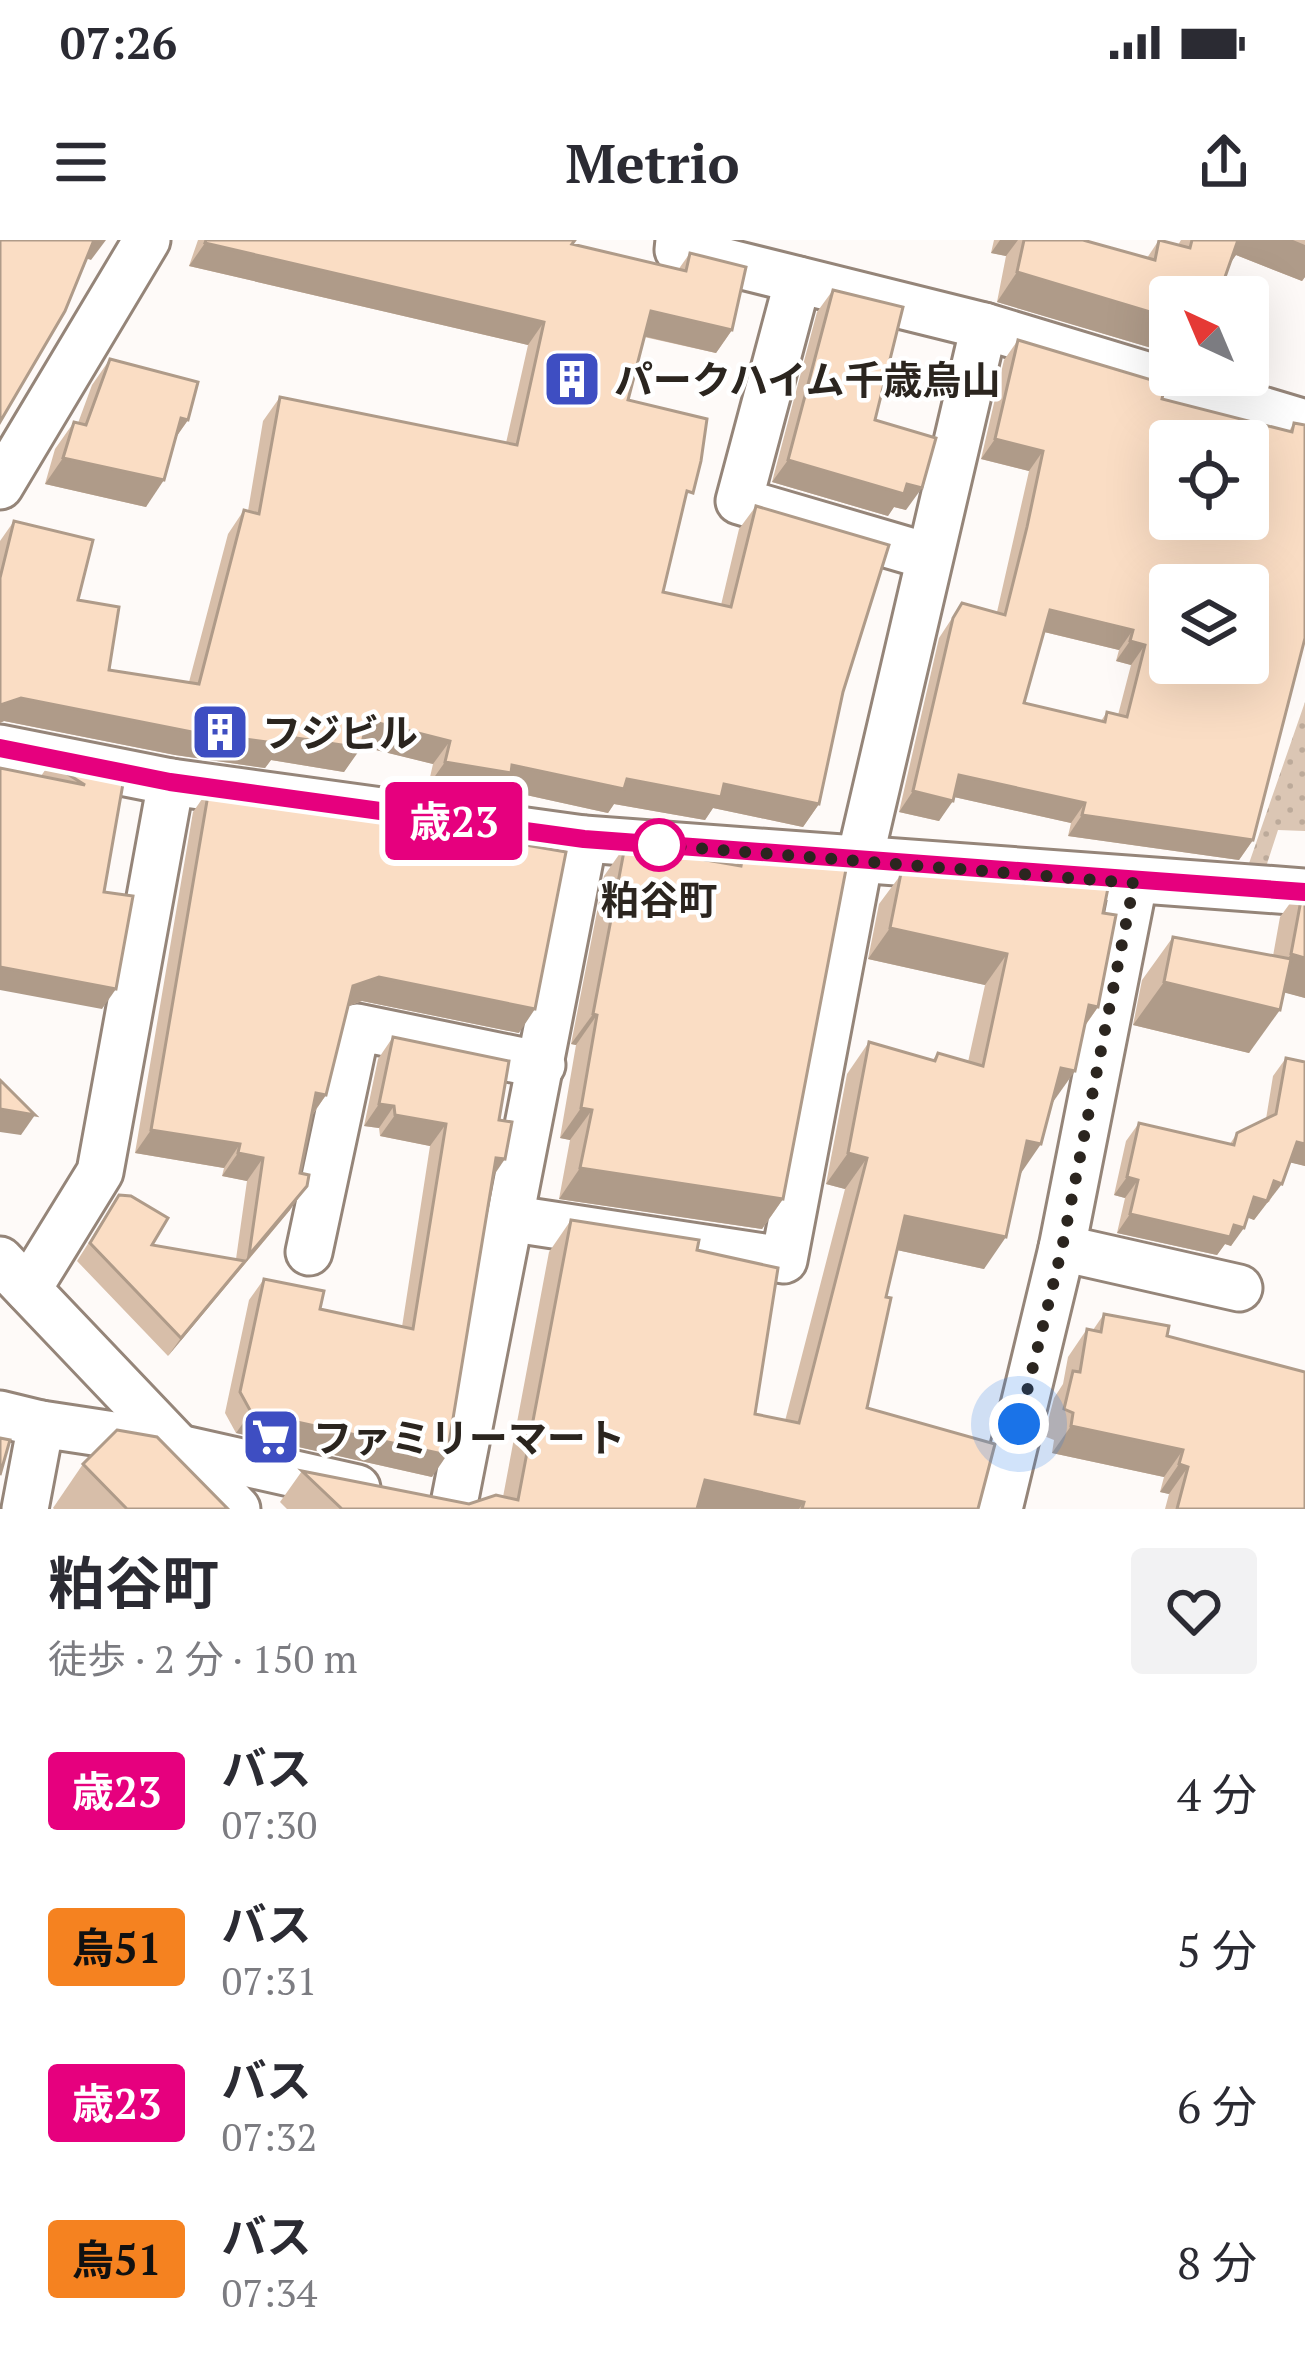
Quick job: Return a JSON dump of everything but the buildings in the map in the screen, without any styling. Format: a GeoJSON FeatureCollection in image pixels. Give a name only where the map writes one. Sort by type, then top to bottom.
{"type":"FeatureCollection","features":[{"type":"Feature","properties":{"kind":"street"},"geometry":{"type":"LineString","coordinates":[[0,486],[147,240]]}},
{"type":"Feature","properties":{"kind":"street"},"geometry":{"type":"LineString","coordinates":[[679,240],[678,250],[984,326],[1303,417]]}},
{"type":"Feature","properties":{"kind":"street"},"geometry":{"type":"LineString","coordinates":[[798,280],[740,500],[927,556]]}},
{"type":"Feature","properties":{"kind":"street"},"geometry":{"type":"LineString","coordinates":[[514,1219],[784,1260],[860,858],[984,326]]}},
{"type":"Feature","properties":{"kind":"street"},"geometry":{"type":"LineString","coordinates":[[0,748],[170,782],[584,839],[1305,892]]}},
{"type":"Feature","properties":{"kind":"street"},"geometry":{"type":"LineString","coordinates":[[170,782],[100,1172],[14,1274],[238,1509]]}},
{"type":"Feature","properties":{"kind":"street"},"geometry":{"type":"LineString","coordinates":[[26,1509],[21,1419],[179,1447],[427,1503],[514,1219],[584,839]]}},
{"type":"Feature","properties":{"kind":"street"},"geometry":{"type":"LineString","coordinates":[[999,1509],[1062,1248],[1134,883]]}},
{"type":"Feature","properties":{"kind":"street"},"geometry":{"type":"LineString","coordinates":[[308,1252],[357,1028],[542,1065]]}},
{"type":"Feature","properties":{"kind":"street"},"geometry":{"type":"LineString","coordinates":[[1062,1248],[1238,1288]]}},
{"type":"Feature","properties":{"kind":"shaded area"},"geometry":{"type":"Polygon","coordinates":[[[1305,702],[1305,831],[1278,830],[1264,873],[1246,872],[1305,702]]]}},
{"type":"Feature","properties":{"kind":"bus line","name":"歳23"},"geometry":{"type":"LineString","coordinates":[[0,748],[170,782],[584,839],[1305,892]]}},
{"type":"Feature","properties":{"kind":"place","name":"パークハイム千歳烏山"},"geometry":{"type":"Point","coordinates":[572,379]}},
{"type":"Feature","properties":{"kind":"place","name":"フジビル"},"geometry":{"type":"Point","coordinates":[220,732]}},
{"type":"Feature","properties":{"kind":"place","name":"粕谷町"},"geometry":{"type":"Point","coordinates":[659,845]}},
{"type":"Feature","properties":{"kind":"place","name":"ファミリーマート"},"geometry":{"type":"Point","coordinates":[271,1437]}},
{"type":"Feature","properties":{"kind":"route"},"geometry":{"type":"LineString","coordinates":[[659,845],[1134,883],[1062,1248],[1019,1424]]}}]}
